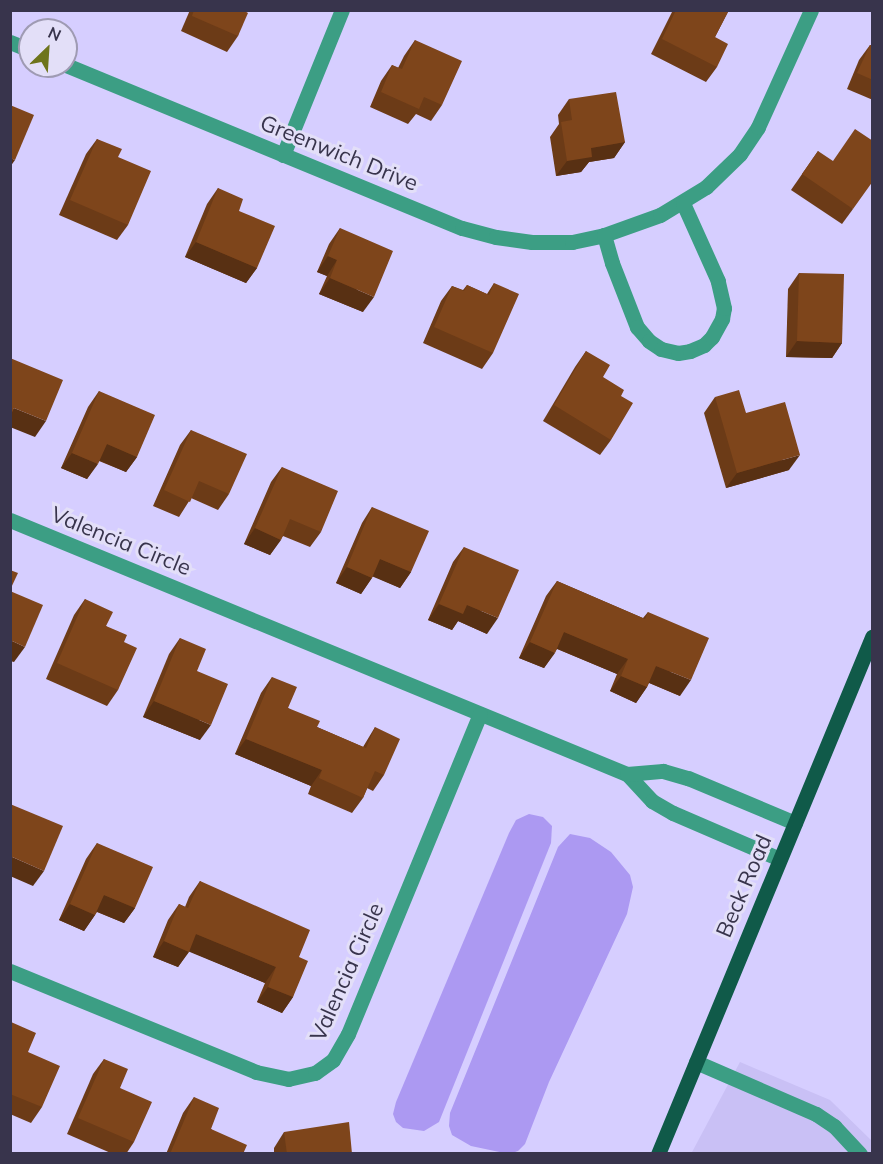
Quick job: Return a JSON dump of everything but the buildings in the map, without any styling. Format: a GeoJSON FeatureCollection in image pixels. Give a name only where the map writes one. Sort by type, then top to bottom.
{"type":"FeatureCollection","features":[{"type":"Feature","properties":{"kind":"main road","name":"Beck Road"},"geometry":{"type":"LineString","coordinates":[[658,1154],[873,637]]}},
{"type":"Feature","properties":{"kind":"street"},"geometry":{"type":"LineString","coordinates":[[283,155],[342,10]]}},
{"type":"Feature","properties":{"kind":"street","name":"Greenwich Drive"},"geometry":{"type":"LineString","coordinates":[[78,70],[462,228],[496,237],[532,242],[572,242],[604,235],[660,215],[683,203],[706,187],[740,154],[758,127],[777,90],[811,10]]}},
{"type":"Feature","properties":{"kind":"street"},"geometry":{"type":"LineString","coordinates":[[604,235],[612,264],[637,327],[649,341],[661,349],[678,353],[690,351],[704,345],[712,337],[722,319],[724,308],[718,281],[683,203]]}},
{"type":"Feature","properties":{"kind":"street","name":"Valencia Circle"},"geometry":{"type":"LineString","coordinates":[[10,520],[627,774],[652,801],[673,813],[780,859]]}},
{"type":"Feature","properties":{"kind":"street","name":"Valencia Circle"},"geometry":{"type":"LineString","coordinates":[[10,971],[256,1072],[288,1079],[315,1074],[333,1060],[348,1034],[480,714]]}},
{"type":"Feature","properties":{"kind":"street","name":"Valencia Circle"},"geometry":{"type":"LineString","coordinates":[[627,774],[663,771],[688,778],[795,823]]}},
{"type":"Feature","properties":{"kind":"street"},"geometry":{"type":"LineString","coordinates":[[696,1062],[816,1114],[834,1126],[860,1154]]}},
{"type":"Feature","properties":{"kind":"shaded area"},"geometry":{"type":"Polygon","coordinates":[[[529,814],[543,817],[552,826],[551,843],[439,1122],[424,1131],[403,1128],[396,1122],[393,1114],[396,1102],[509,833],[516,820],[529,814]]]}},
{"type":"Feature","properties":{"kind":"shaded area"},"geometry":{"type":"Polygon","coordinates":[[[570,834],[590,838],[611,852],[630,875],[633,887],[627,914],[549,1082],[525,1144],[518,1151],[509,1154],[471,1146],[452,1135],[449,1126],[450,1113],[558,847],[570,834]]]}},
{"type":"Feature","properties":{"kind":"shaded area"},"geometry":{"type":"Polygon","coordinates":[[[740,1062],[830,1100],[872,1141],[872,1153],[691,1154],[740,1062]]]}}]}
